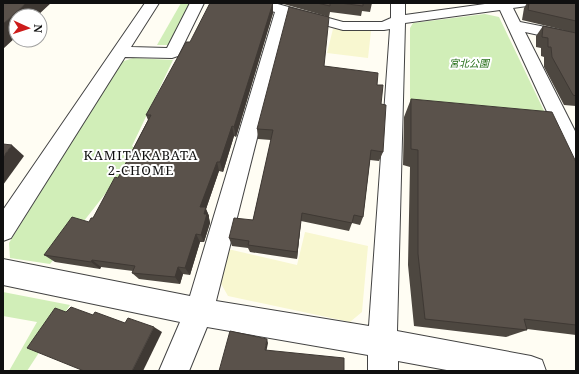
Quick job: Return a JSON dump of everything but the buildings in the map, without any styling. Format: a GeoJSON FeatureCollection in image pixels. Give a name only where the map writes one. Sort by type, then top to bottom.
{"type":"FeatureCollection","features":[{"type":"Feature","properties":{"kind":"street"},"geometry":{"type":"LineString","coordinates":[[3,230],[152,3]]}},
{"type":"Feature","properties":{"kind":"street"},"geometry":{"type":"LineString","coordinates":[[121,52],[172,53],[197,3]]}},
{"type":"Feature","properties":{"kind":"street"},"geometry":{"type":"LineString","coordinates":[[258,3],[343,26],[384,26],[398,11],[505,6],[522,3]]}},
{"type":"Feature","properties":{"kind":"street"},"geometry":{"type":"LineString","coordinates":[[505,6],[576,154]]}},
{"type":"Feature","properties":{"kind":"street"},"geometry":{"type":"LineString","coordinates":[[174,371],[199,312],[282,10]]}},
{"type":"Feature","properties":{"kind":"street"},"geometry":{"type":"LineString","coordinates":[[383,371],[382,343],[400,108],[398,11]]}},
{"type":"Feature","properties":{"kind":"street"},"geometry":{"type":"LineString","coordinates":[[514,24],[576,38]]}},
{"type":"Feature","properties":{"kind":"street"},"geometry":{"type":"LineString","coordinates":[[508,119],[562,124]]}},
{"type":"Feature","properties":{"kind":"street"},"geometry":{"type":"LineString","coordinates":[[3,272],[199,312],[382,343],[531,371]]}},
{"type":"Feature","properties":{"kind":"green space"},"geometry":{"type":"Polygon","coordinates":[[[181,3],[192,3],[169,45],[157,45],[181,3]]]}},
{"type":"Feature","properties":{"kind":"green space","name":"宮北公園"},"geometry":{"type":"Polygon","coordinates":[[[485,14],[499,17],[547,117],[410,104],[410,28],[413,23],[485,14]]]}},
{"type":"Feature","properties":{"kind":"green space"},"geometry":{"type":"Polygon","coordinates":[[[333,29],[371,31],[368,58],[327,53],[333,29]]]}},
{"type":"Feature","properties":{"kind":"green space"},"geometry":{"type":"Polygon","coordinates":[[[133,58],[173,60],[132,146],[139,151],[50,264],[10,258],[9,243],[121,62],[133,58]]]}},
{"type":"Feature","properties":{"kind":"green space"},"geometry":{"type":"Polygon","coordinates":[[[305,232],[368,246],[362,312],[350,322],[228,296],[220,282],[228,249],[297,265],[305,232]]]}},
{"type":"Feature","properties":{"kind":"green space"},"geometry":{"type":"Polygon","coordinates":[[[3,292],[70,305],[27,371],[9,371],[37,322],[3,316],[3,292]]]}},
{"type":"Feature","properties":{"kind":"district","name":"KAMITAKABATA 2-CHOME"},"geometry":{"type":"Point","coordinates":[141,162]}}]}
